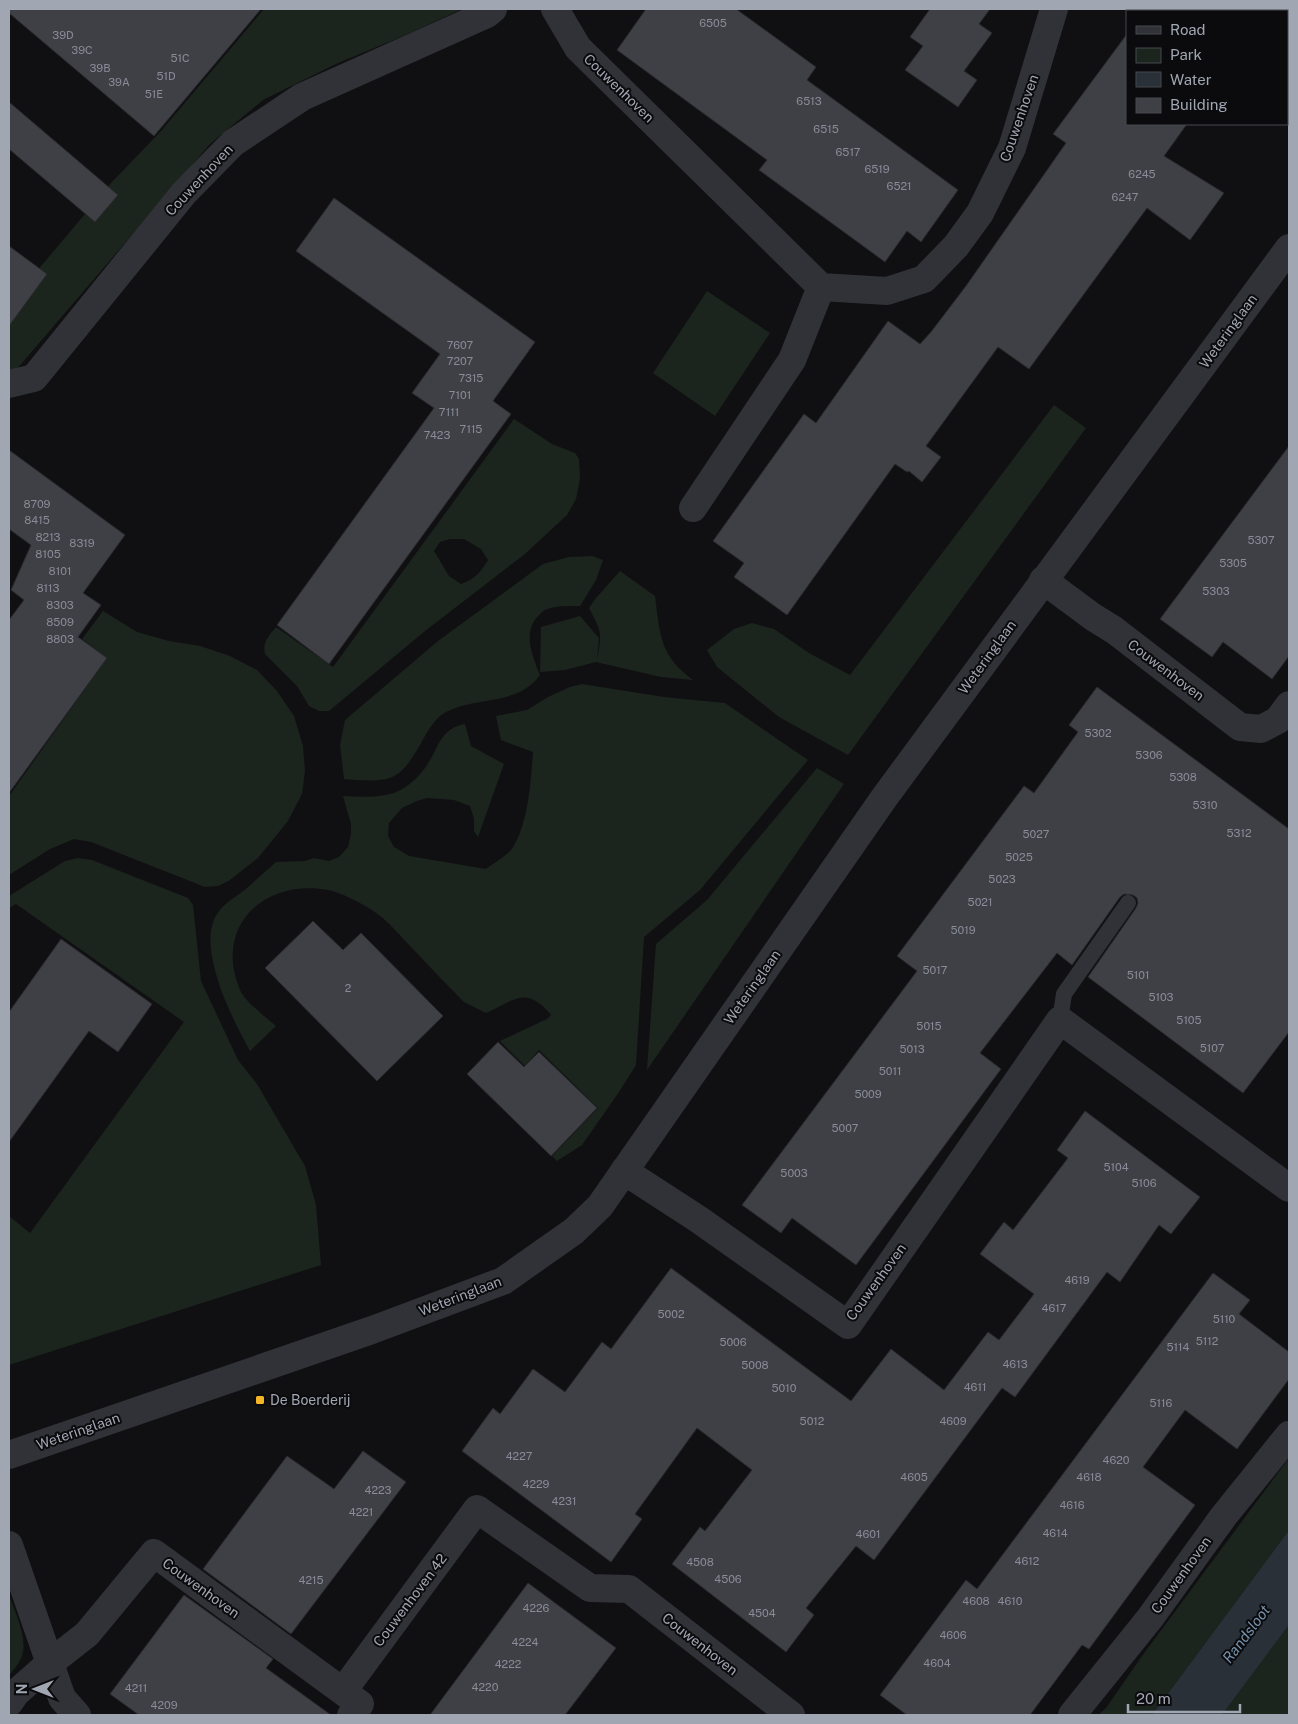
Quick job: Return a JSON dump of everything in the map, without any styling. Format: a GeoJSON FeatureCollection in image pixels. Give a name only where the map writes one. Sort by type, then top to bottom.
{"type":"FeatureCollection","features":[{"type":"Feature","properties":{"kind":"street","name":"Couwenhoven"},"geometry":{"type":"LineString","coordinates":[[9,384],[34,378],[184,193],[233,143],[302,97],[487,14],[493,9]]}},
{"type":"Feature","properties":{"kind":"street","name":"Couwenhoven"},"geometry":{"type":"LineString","coordinates":[[555,9],[578,48],[821,287],[887,292],[924,279],[956,246],[980,213],[1012,148],[1054,9]]}},
{"type":"Feature","properties":{"kind":"street","name":"Weteringlaan"},"geometry":{"type":"LineString","coordinates":[[9,1455],[372,1330],[503,1281],[574,1230],[600,1206],[884,798],[1289,248]]}},
{"type":"Feature","properties":{"kind":"street"},"geometry":{"type":"LineString","coordinates":[[693,508],[792,360],[821,287]]}},
{"type":"Feature","properties":{"kind":"street","name":"Couwenhoven"},"geometry":{"type":"LineString","coordinates":[[1044,580],[1093,617],[1114,630],[1240,727],[1261,730],[1278,720],[1289,705]]}},
{"type":"Feature","properties":{"kind":"street","name":"Couwenhoven"},"geometry":{"type":"LineString","coordinates":[[624,1171],[698,1219],[848,1325],[1060,1020]]}},
{"type":"Feature","properties":{"kind":"street"},"geometry":{"type":"LineString","coordinates":[[1060,1020],[1289,1188]]}},
{"type":"Feature","properties":{"kind":"street","name":"Couwenhoven"},"geometry":{"type":"LineString","coordinates":[[1072,1715],[1150,1618],[1223,1517],[1289,1434]]}},
{"type":"Feature","properties":{"kind":"street","name":"Couwenhoven"},"geometry":{"type":"LineString","coordinates":[[478,1509],[590,1588],[629,1589],[791,1715]]}},
{"type":"Feature","properties":{"kind":"street","name":"Couwenhoven 42"},"geometry":{"type":"LineString","coordinates":[[347,1703],[478,1509]]}},
{"type":"Feature","properties":{"kind":"street"},"geometry":{"type":"LineString","coordinates":[[9,1545],[62,1698],[77,1715]]}},
{"type":"Feature","properties":{"kind":"street","name":"Couwenhoven"},"geometry":{"type":"LineString","coordinates":[[9,1703],[16,1693],[87,1634],[154,1553],[347,1703]]}},
{"type":"Feature","properties":{"kind":"lane","name":"Couwenhoven"},"geometry":{"type":"LineString","coordinates":[[1060,1020],[1064,994],[1128,904]]}},
{"type":"Feature","properties":{"kind":"green space"},"geometry":{"type":"Polygon","coordinates":[[[264,9],[462,9],[338,63],[263,100],[210,144],[16,370],[9,370],[9,304],[112,182],[161,131],[264,9]]]}},
{"type":"Feature","properties":{"kind":"green space"},"geometry":{"type":"Polygon","coordinates":[[[707,291],[770,333],[715,416],[653,373],[707,291]]]}},
{"type":"Feature","properties":{"kind":"green space"},"geometry":{"type":"Polygon","coordinates":[[[1054,405],[1086,428],[848,755],[779,717],[717,667],[707,650],[734,629],[752,623],[774,629],[809,653],[850,675],[1054,405]]]}},
{"type":"Feature","properties":{"kind":"green space"},"geometry":{"type":"Polygon","coordinates":[[[514,419],[552,444],[575,453],[579,459],[580,479],[576,499],[567,515],[525,554],[425,631],[329,711],[319,711],[309,706],[297,686],[265,654],[265,643],[276,627],[333,667],[514,419]],[[450,539],[440,542],[434,551],[449,576],[461,584],[477,575],[488,560],[481,549],[464,539],[450,539]]]}},
{"type":"Feature","properties":{"kind":"green space"},"geometry":{"type":"Polygon","coordinates":[[[592,556],[603,560],[596,580],[580,606],[549,608],[544,610],[534,622],[531,629],[530,644],[540,675],[531,685],[509,696],[458,707],[446,712],[430,728],[404,769],[394,776],[376,780],[344,779],[340,745],[345,720],[438,641],[543,564],[569,557],[592,556]]]}},
{"type":"Feature","properties":{"kind":"green space"},"geometry":{"type":"Polygon","coordinates":[[[620,571],[655,596],[658,622],[668,653],[682,671],[693,680],[661,677],[596,662],[565,670],[540,672],[541,627],[580,616],[599,638],[597,660],[600,633],[589,608],[620,571]]]}},
{"type":"Feature","properties":{"kind":"green space"},"geometry":{"type":"Polygon","coordinates":[[[103,611],[137,632],[169,641],[200,646],[230,656],[257,670],[277,691],[294,716],[303,746],[305,771],[302,794],[288,821],[258,858],[230,880],[218,886],[205,887],[91,842],[74,839],[50,849],[9,875],[9,796],[107,658],[82,639],[103,611]]]}},
{"type":"Feature","properties":{"kind":"green space"},"geometry":{"type":"Polygon","coordinates":[[[582,684],[664,697],[725,703],[808,760],[700,890],[644,937],[636,1065],[582,1145],[557,1161],[552,1156],[598,1108],[539,1050],[525,1066],[500,1041],[547,1019],[551,1015],[534,1000],[527,998],[512,1000],[486,1013],[464,1002],[392,926],[374,911],[348,897],[328,890],[304,888],[283,892],[264,900],[249,912],[239,928],[233,947],[234,969],[241,992],[252,1005],[276,1026],[250,1051],[226,1001],[213,961],[210,941],[213,924],[220,910],[276,862],[305,861],[314,858],[329,861],[339,857],[348,847],[351,834],[351,824],[343,796],[382,796],[403,788],[417,778],[445,735],[456,726],[465,724],[471,746],[504,764],[478,837],[474,831],[474,819],[470,806],[454,800],[427,798],[402,808],[389,823],[388,836],[394,847],[409,856],[486,869],[509,853],[517,840],[528,803],[533,752],[501,740],[496,716],[527,710],[548,697],[582,684]]]}},
{"type":"Feature","properties":{"kind":"green space"},"geometry":{"type":"Polygon","coordinates":[[[817,768],[844,784],[647,1070],[656,944],[707,900],[817,768]]]}},
{"type":"Feature","properties":{"kind":"green space"},"geometry":{"type":"Polygon","coordinates":[[[78,858],[92,860],[188,898],[193,905],[201,981],[238,1060],[257,1084],[305,1166],[316,1205],[321,1265],[9,1365],[9,1216],[30,1233],[184,1022],[16,904],[9,908],[9,896],[65,861],[78,858]]]}},
{"type":"Feature","properties":{"kind":"green space"},"geometry":{"type":"Polygon","coordinates":[[[1289,1458],[1289,1530],[1152,1715],[1098,1715],[1106,1708],[1142,1656],[1289,1458]]]}},
{"type":"Feature","properties":{"kind":"green space"},"geometry":{"type":"Polygon","coordinates":[[[9,1595],[20,1625],[23,1649],[21,1659],[9,1676],[9,1595]]]}},
{"type":"Feature","properties":{"kind":"green space"},"geometry":{"type":"Polygon","coordinates":[[[1289,1625],[1289,1715],[1222,1715],[1289,1625]]]}},
{"type":"Feature","properties":{"kind":"water","name":"Randsloot"},"geometry":{"type":"Polygon","coordinates":[[[1289,1530],[1289,1625],[1222,1715],[1152,1715],[1289,1530]]]}},
{"type":"Feature","properties":{"kind":"building"},"geometry":{"type":"Polygon","coordinates":[[[9,9],[261,9],[154,136],[9,13],[9,9]]]}},
{"type":"Feature","properties":{"kind":"building"},"geometry":{"type":"Polygon","coordinates":[[[646,9],[736,9],[816,67],[807,80],[958,190],[921,242],[907,231],[885,262],[759,170],[767,160],[617,50],[646,9]]]}},
{"type":"Feature","properties":{"kind":"building"},"geometry":{"type":"Polygon","coordinates":[[[930,9],[990,9],[979,24],[992,33],[964,71],[977,80],[958,107],[905,70],[923,46],[910,37],[930,9]]]}},
{"type":"Feature","properties":{"kind":"building"},"geometry":{"type":"Polygon","coordinates":[[[1126,35],[1126,125],[1186,125],[1164,156],[1224,193],[1190,240],[1147,208],[1029,369],[998,347],[926,446],[941,457],[922,482],[909,471],[907,472],[895,464],[787,615],[734,577],[744,563],[713,541],[804,414],[816,423],[888,321],[920,344],[931,332],[966,286],[1066,143],[1053,134],[1126,35]]]}},
{"type":"Feature","properties":{"kind":"building"},"geometry":{"type":"Polygon","coordinates":[[[9,102],[118,195],[95,222],[9,149],[9,102]]]}},
{"type":"Feature","properties":{"kind":"building"},"geometry":{"type":"Polygon","coordinates":[[[334,198],[535,342],[493,401],[511,414],[329,664],[277,625],[434,408],[412,393],[440,354],[296,251],[334,198]]]}},
{"type":"Feature","properties":{"kind":"building"},"geometry":{"type":"Polygon","coordinates":[[[9,246],[47,274],[9,326],[9,246]]]}},
{"type":"Feature","properties":{"kind":"building"},"geometry":{"type":"Polygon","coordinates":[[[1289,446],[1289,656],[1272,679],[1223,642],[1212,657],[1160,619],[1289,446]]]}},
{"type":"Feature","properties":{"kind":"building"},"geometry":{"type":"Polygon","coordinates":[[[9,450],[125,535],[83,593],[101,605],[78,637],[107,658],[9,793],[9,620],[24,600],[11,590],[31,545],[9,529],[9,450]]]}},
{"type":"Feature","properties":{"kind":"building"},"geometry":{"type":"Polygon","coordinates":[[[1097,687],[1289,829],[1289,1032],[1243,1093],[1088,977],[1136,908],[1137,898],[1133,895],[1124,894],[1072,965],[1057,953],[980,1053],[1001,1069],[856,1265],[792,1218],[781,1233],[742,1205],[917,971],[897,956],[1024,786],[1034,793],[1078,732],[1069,725],[1097,687]]]}},
{"type":"Feature","properties":{"kind":"building"},"geometry":{"type":"Polygon","coordinates":[[[313,921],[343,950],[361,933],[443,1016],[377,1081],[265,968],[313,921]]]}},
{"type":"Feature","properties":{"kind":"building"},"geometry":{"type":"Polygon","coordinates":[[[61,939],[152,1004],[118,1052],[89,1031],[9,1142],[9,1012],[61,939]]]}},
{"type":"Feature","properties":{"kind":"building"},"geometry":{"type":"Polygon","coordinates":[[[498,1042],[524,1067],[539,1052],[597,1108],[551,1156],[467,1074],[498,1042]]]}},
{"type":"Feature","properties":{"kind":"building"},"geometry":{"type":"Polygon","coordinates":[[[1085,1111],[1200,1197],[1171,1234],[1159,1225],[1120,1282],[1107,1272],[1015,1397],[1002,1388],[874,1560],[856,1546],[806,1608],[814,1615],[786,1652],[672,1564],[700,1527],[705,1531],[752,1470],[697,1428],[635,1514],[642,1519],[611,1562],[462,1451],[493,1408],[500,1414],[533,1369],[565,1392],[602,1342],[611,1349],[671,1268],[851,1401],[891,1349],[944,1390],[988,1332],[999,1340],[1034,1294],[980,1254],[1004,1222],[1013,1230],[1068,1158],[1057,1150],[1085,1111]]]}},
{"type":"Feature","properties":{"kind":"building"},"geometry":{"type":"Polygon","coordinates":[[[1213,1273],[1250,1300],[1239,1314],[1289,1352],[1289,1379],[1237,1449],[1185,1410],[1143,1467],[1195,1505],[1089,1649],[1082,1645],[1030,1715],[907,1715],[880,1695],[966,1580],[977,1589],[1213,1273]]]}},
{"type":"Feature","properties":{"kind":"building"},"geometry":{"type":"Polygon","coordinates":[[[363,1451],[406,1482],[291,1634],[203,1569],[287,1456],[334,1489],[363,1451]]]}},
{"type":"Feature","properties":{"kind":"building"},"geometry":{"type":"Polygon","coordinates":[[[528,1583],[616,1648],[565,1715],[430,1715],[528,1583]]]}},
{"type":"Feature","properties":{"kind":"building"},"geometry":{"type":"Polygon","coordinates":[[[184,1595],[273,1659],[266,1668],[331,1715],[139,1715],[110,1694],[184,1595]]]}},
{"type":"Feature","properties":{"kind":"place","name":"De Boerderij"},"geometry":{"type":"Point","coordinates":[260,1400]}}]}
